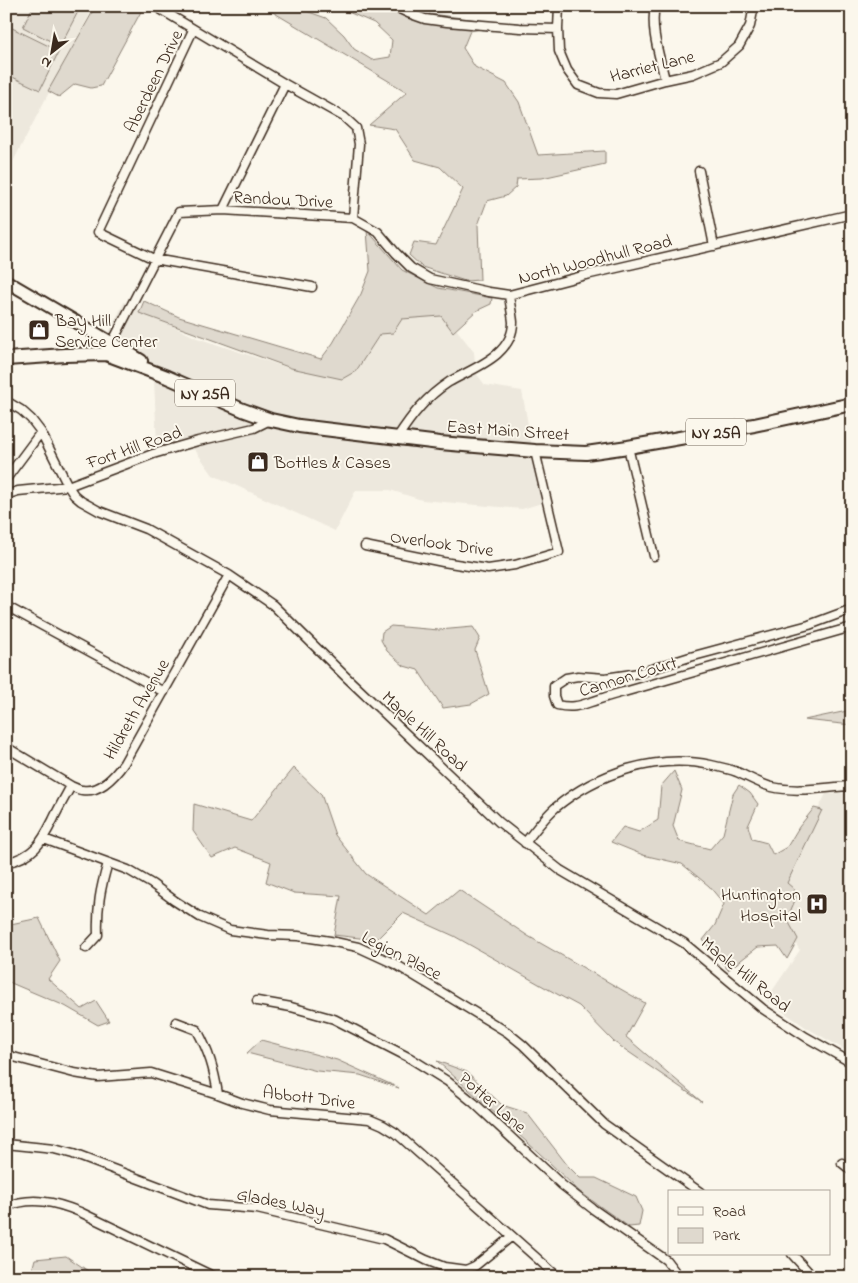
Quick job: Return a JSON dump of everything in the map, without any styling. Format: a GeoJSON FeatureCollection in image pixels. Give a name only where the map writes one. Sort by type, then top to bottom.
{"type":"FeatureCollection","features":[{"type":"Feature","properties":{"kind":"main road"},"geometry":{"type":"LineString","coordinates":[[6,282],[109,348]]}},
{"type":"Feature","properties":{"kind":"main road","name":"East Main Street"},"geometry":{"type":"LineString","coordinates":[[6,360],[109,348],[167,377],[271,420],[299,426],[397,438],[535,451],[586,452],[628,447],[754,425],[852,404]]}},
{"type":"Feature","properties":{"kind":"street"},"geometry":{"type":"LineString","coordinates":[[155,6],[193,30]]}},
{"type":"Feature","properties":{"kind":"street"},"geometry":{"type":"LineString","coordinates":[[393,6],[424,19],[520,28],[558,29]]}},
{"type":"Feature","properties":{"kind":"street","name":"Harriet Lane"},"geometry":{"type":"LineString","coordinates":[[559,6],[558,29],[560,51],[567,70],[578,85],[599,93],[616,94],[693,74],[721,62],[739,46],[750,26],[754,6]]}},
{"type":"Feature","properties":{"kind":"street"},"geometry":{"type":"LineString","coordinates":[[655,6],[653,16],[654,32],[666,80]]}},
{"type":"Feature","properties":{"kind":"street","name":"Aberdeen Drive"},"geometry":{"type":"LineString","coordinates":[[154,259],[98,232],[193,30],[344,117],[356,128],[359,144],[353,218]]}},
{"type":"Feature","properties":{"kind":"street"},"geometry":{"type":"LineString","coordinates":[[223,210],[285,84]]}},
{"type":"Feature","properties":{"kind":"street"},"geometry":{"type":"LineString","coordinates":[[699,171],[714,246]]}},
{"type":"Feature","properties":{"kind":"street","name":"Randou Drive"},"geometry":{"type":"LineString","coordinates":[[109,348],[179,212],[223,210],[353,218],[378,232],[411,268],[430,279],[509,295]]}},
{"type":"Feature","properties":{"kind":"street","name":"North Woodhull Road"},"geometry":{"type":"LineString","coordinates":[[397,438],[412,414],[429,397],[449,382],[498,354],[509,339],[513,323],[509,295],[586,275],[852,214]]}},
{"type":"Feature","properties":{"kind":"street"},"geometry":{"type":"LineString","coordinates":[[154,259],[312,287]]}},
{"type":"Feature","properties":{"kind":"street","name":"Maple Hill Road"},"geometry":{"type":"LineString","coordinates":[[6,400],[32,419],[41,432],[68,486],[81,501],[146,529],[229,575],[274,605],[344,676],[493,816],[560,870],[684,943],[763,1009],[806,1037],[852,1063]]}},
{"type":"Feature","properties":{"kind":"street","name":"Fort Hill Road"},"geometry":{"type":"LineString","coordinates":[[6,495],[18,491],[68,486],[153,454],[254,428],[271,420]]}},
{"type":"Feature","properties":{"kind":"street"},"geometry":{"type":"LineString","coordinates":[[6,479],[41,432]]}},
{"type":"Feature","properties":{"kind":"street"},"geometry":{"type":"LineString","coordinates":[[628,447],[654,556]]}},
{"type":"Feature","properties":{"kind":"street","name":"Overlook Drive"},"geometry":{"type":"LineString","coordinates":[[365,546],[488,569],[515,565],[559,552],[535,451]]}},
{"type":"Feature","properties":{"kind":"street","name":"Hildreth Avenue"},"geometry":{"type":"LineString","coordinates":[[71,786],[82,790],[95,789],[116,775],[229,575]]}},
{"type":"Feature","properties":{"kind":"street"},"geometry":{"type":"LineString","coordinates":[[6,606],[164,692]]}},
{"type":"Feature","properties":{"kind":"street","name":"Cannon Court"},"geometry":{"type":"LineString","coordinates":[[852,609],[817,622],[639,674],[606,678],[578,676],[566,678],[554,686],[554,696],[558,705],[567,708],[578,707],[852,626]]}},
{"type":"Feature","properties":{"kind":"street"},"geometry":{"type":"LineString","coordinates":[[817,622],[822,635]]}},
{"type":"Feature","properties":{"kind":"street"},"geometry":{"type":"LineString","coordinates":[[675,662],[679,676]]}},
{"type":"Feature","properties":{"kind":"street"},"geometry":{"type":"LineString","coordinates":[[6,747],[71,786],[44,839],[27,855],[6,863]]}},
{"type":"Feature","properties":{"kind":"street"},"geometry":{"type":"LineString","coordinates":[[525,842],[555,808],[577,792],[607,776],[626,769],[657,763],[685,761],[710,764],[734,771],[772,787],[794,790],[852,786]]}},
{"type":"Feature","properties":{"kind":"street","name":"Legion Place"},"geometry":{"type":"LineString","coordinates":[[44,839],[128,870],[200,917],[230,930],[330,941],[358,947],[395,964],[507,1032],[604,1124],[697,1190]]}},
{"type":"Feature","properties":{"kind":"street"},"geometry":{"type":"LineString","coordinates":[[86,948],[98,935],[97,913],[101,885],[108,863]]}},
{"type":"Feature","properties":{"kind":"street","name":"Potter Lane"},"geometry":{"type":"LineString","coordinates":[[257,1000],[334,1019],[410,1058],[446,1081],[474,1103],[562,1185],[666,1260],[679,1277]]}},
{"type":"Feature","properties":{"kind":"street"},"geometry":{"type":"LineString","coordinates":[[176,1022],[197,1030],[206,1046],[215,1074],[218,1094]]}},
{"type":"Feature","properties":{"kind":"street","name":"Abbott Drive"},"geometry":{"type":"LineString","coordinates":[[6,1055],[51,1068],[98,1077],[151,1073],[242,1103],[270,1110],[369,1119],[396,1133],[558,1277]]}},
{"type":"Feature","properties":{"kind":"street","name":"Glades Way"},"geometry":{"type":"LineString","coordinates":[[6,1144],[54,1149],[73,1154],[208,1206],[257,1209],[384,1239],[444,1267],[466,1270],[475,1266],[512,1236]]}},
{"type":"Feature","properties":{"kind":"street"},"geometry":{"type":"LineString","coordinates":[[842,1163],[852,1171]]}},
{"type":"Feature","properties":{"kind":"street"},"geometry":{"type":"LineString","coordinates":[[6,1207],[30,1201],[60,1204],[215,1277]]}},
{"type":"Feature","properties":{"kind":"street"},"geometry":{"type":"LineString","coordinates":[[794,1256],[814,1277]]}},
{"type":"Feature","properties":{"kind":"shaded area"},"geometry":{"type":"Polygon","coordinates":[[[6,6],[94,6],[6,175],[6,6]]]}},
{"type":"Feature","properties":{"kind":"shaded area"},"geometry":{"type":"Polygon","coordinates":[[[124,302],[197,338],[289,368],[342,376],[364,337],[396,318],[439,307],[474,352],[476,373],[485,385],[522,391],[542,503],[522,509],[422,500],[390,490],[356,490],[335,531],[213,475],[195,450],[157,446],[154,380],[103,345],[124,302]]]}},
{"type":"Feature","properties":{"kind":"shaded area","name":"Huntington Hospital"},"geometry":{"type":"Polygon","coordinates":[[[852,792],[852,1054],[807,1028],[766,1000],[800,950],[783,926],[780,883],[826,794],[852,792]]]}},
{"type":"Feature","properties":{"kind":"green space"},"geometry":{"type":"Polygon","coordinates":[[[33,6],[81,6],[60,46],[23,27],[33,6]]]}},
{"type":"Feature","properties":{"kind":"green space"},"geometry":{"type":"Polygon","coordinates":[[[96,6],[144,6],[101,86],[91,88],[75,84],[59,97],[48,91],[96,6]]]}},
{"type":"Feature","properties":{"kind":"green space"},"geometry":{"type":"Polygon","coordinates":[[[334,6],[427,6],[430,14],[511,24],[470,31],[463,48],[475,67],[506,83],[519,102],[538,155],[605,151],[605,164],[542,178],[517,179],[516,187],[506,196],[487,201],[478,225],[480,280],[465,281],[422,267],[409,255],[414,242],[436,245],[463,189],[440,167],[415,160],[395,129],[369,125],[407,92],[266,8],[306,11],[326,18],[344,35],[354,49],[372,60],[390,57],[392,40],[374,23],[334,6]]]}},
{"type":"Feature","properties":{"kind":"green space"},"geometry":{"type":"Polygon","coordinates":[[[10,27],[59,51],[40,90],[6,74],[6,34],[10,27]]]}},
{"type":"Feature","properties":{"kind":"green space"},"geometry":{"type":"Polygon","coordinates":[[[367,230],[402,270],[438,288],[492,298],[491,304],[476,311],[453,332],[441,316],[402,319],[393,333],[380,334],[356,371],[342,379],[291,368],[139,313],[144,301],[179,317],[321,359],[333,343],[361,294],[370,271],[367,230]]]}},
{"type":"Feature","properties":{"kind":"green space"},"geometry":{"type":"Polygon","coordinates":[[[391,626],[439,630],[473,627],[480,638],[475,650],[489,694],[471,704],[443,708],[418,670],[404,666],[387,651],[381,640],[382,632],[391,626]]]}},
{"type":"Feature","properties":{"kind":"green space"},"geometry":{"type":"Polygon","coordinates":[[[852,710],[852,725],[804,720],[852,710]]]}},
{"type":"Feature","properties":{"kind":"green space"},"geometry":{"type":"Polygon","coordinates":[[[294,768],[321,794],[335,835],[366,874],[429,915],[459,890],[528,936],[645,1003],[626,1037],[702,1102],[614,1042],[579,1006],[454,936],[403,913],[376,940],[334,935],[341,896],[294,893],[266,882],[271,862],[235,848],[212,858],[193,831],[194,804],[251,821],[294,768]]]}},
{"type":"Feature","properties":{"kind":"green space"},"geometry":{"type":"Polygon","coordinates":[[[674,771],[682,790],[673,826],[679,841],[710,849],[723,834],[733,794],[739,785],[750,793],[758,804],[748,826],[752,839],[767,843],[773,855],[787,847],[799,827],[814,808],[822,810],[787,883],[794,889],[796,898],[787,919],[798,939],[787,959],[778,946],[758,947],[728,970],[703,940],[715,925],[724,904],[709,886],[682,864],[643,855],[611,842],[623,827],[639,832],[658,820],[661,786],[674,771]]]}},
{"type":"Feature","properties":{"kind":"green space"},"geometry":{"type":"Polygon","coordinates":[[[39,918],[60,961],[48,979],[82,1009],[96,1001],[109,1021],[98,1025],[65,1006],[11,983],[6,979],[6,925],[39,918]]]}},
{"type":"Feature","properties":{"kind":"green space"},"geometry":{"type":"Polygon","coordinates":[[[261,1040],[337,1060],[399,1088],[360,1075],[317,1071],[247,1053],[261,1040]]]}},
{"type":"Feature","properties":{"kind":"green space"},"geometry":{"type":"Polygon","coordinates":[[[437,1061],[467,1072],[502,1105],[527,1113],[568,1166],[580,1178],[596,1178],[636,1197],[642,1211],[639,1226],[629,1227],[580,1192],[437,1061]]]}},
{"type":"Feature","properties":{"kind":"green space"},"geometry":{"type":"Polygon","coordinates":[[[66,1256],[97,1277],[32,1277],[35,1259],[66,1256]]]}},
{"type":"Feature","properties":{"kind":"place","name":"Bay Hill Service Center"},"geometry":{"type":"Point","coordinates":[39,330]}},
{"type":"Feature","properties":{"kind":"place","name":"Bottles & Cases"},"geometry":{"type":"Point","coordinates":[258,462]}},
{"type":"Feature","properties":{"kind":"place","name":"Huntington Hospital"},"geometry":{"type":"Point","coordinates":[817,904]}}]}
